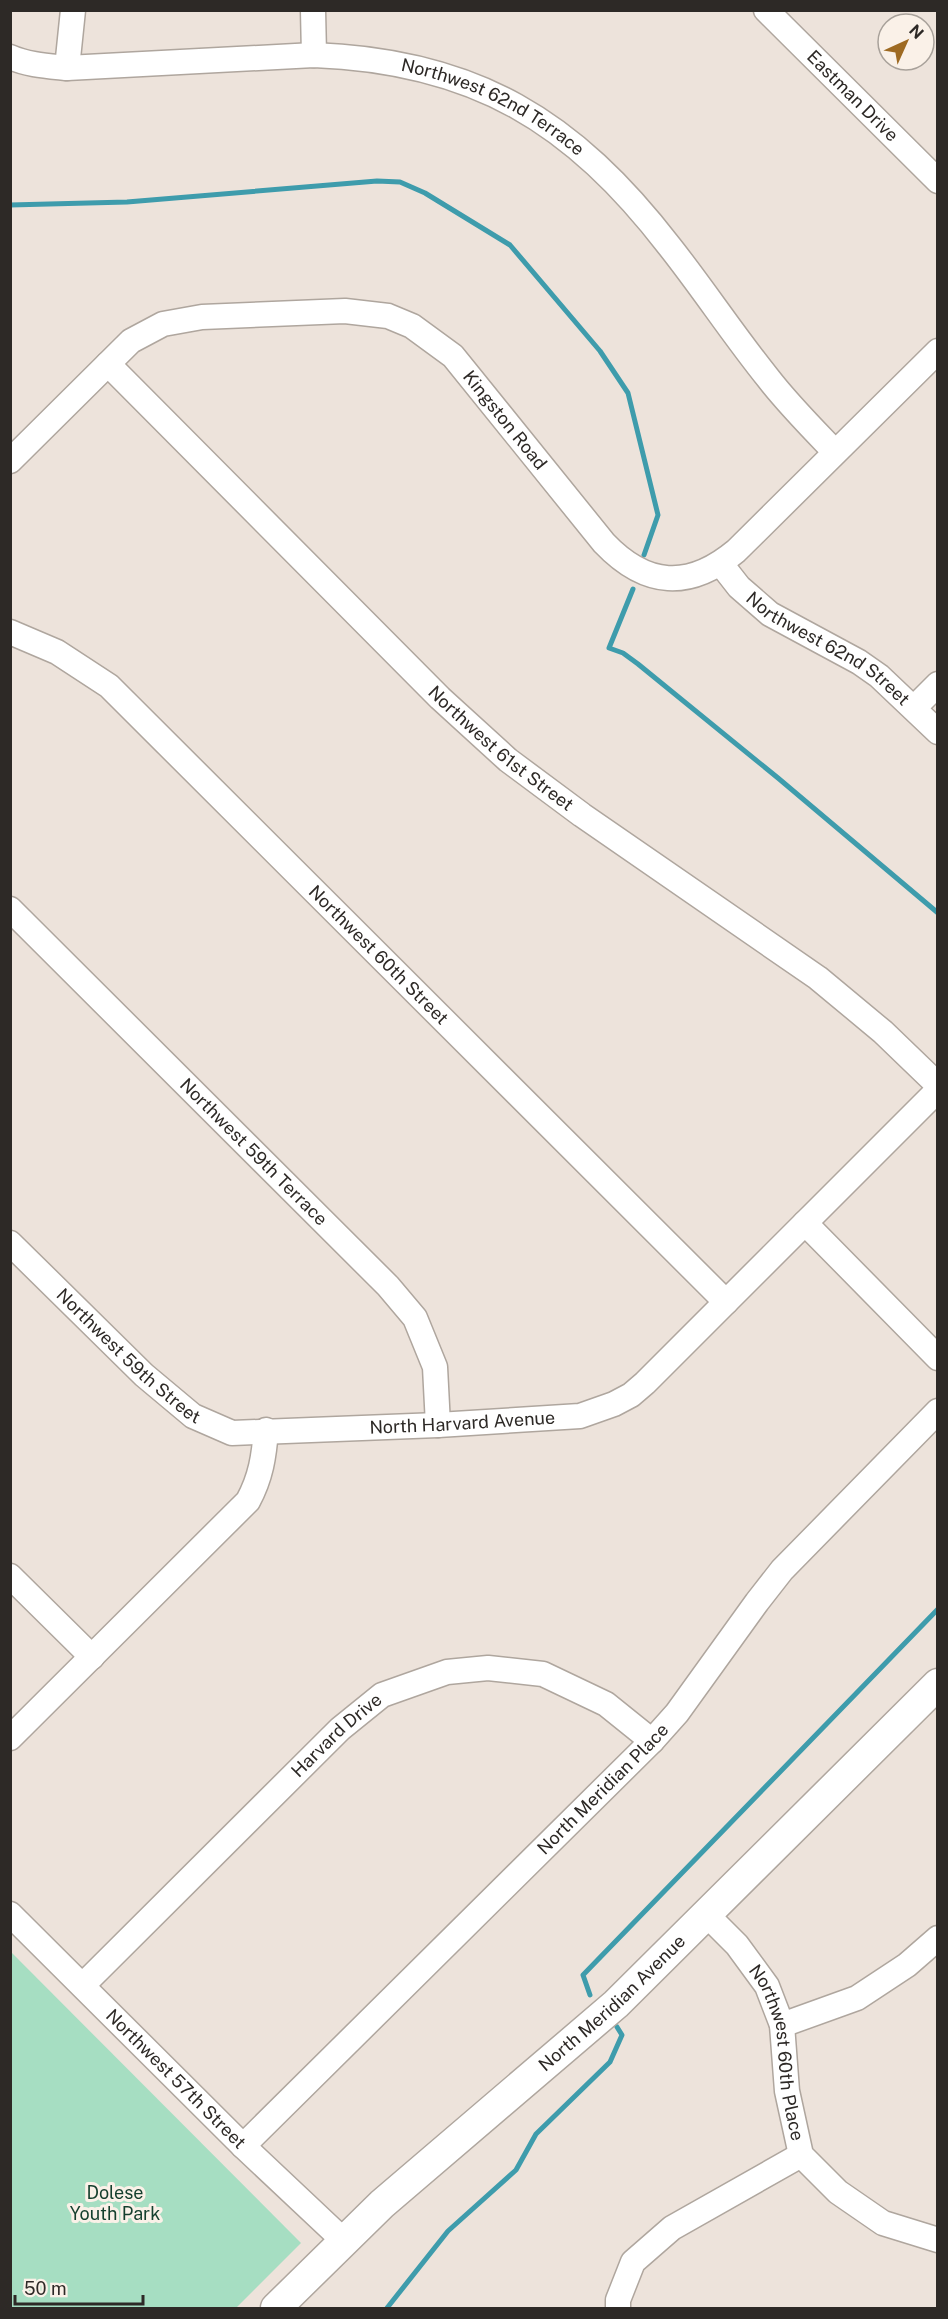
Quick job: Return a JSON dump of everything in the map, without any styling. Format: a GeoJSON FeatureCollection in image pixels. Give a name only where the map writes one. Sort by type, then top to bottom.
{"type":"FeatureCollection","features":[{"type":"Feature","properties":{"kind":"main road","name":"North Meridian Avenue"},"geometry":{"type":"LineString","coordinates":[[276,2308],[428,2163],[615,2004],[938,1684]]}},
{"type":"Feature","properties":{"kind":"street"},"geometry":{"type":"LineString","coordinates":[[67,68],[72,10]]}},
{"type":"Feature","properties":{"kind":"street"},"geometry":{"type":"LineString","coordinates":[[313,10],[314,55]]}},
{"type":"Feature","properties":{"kind":"street","name":"Eastman Drive"},"geometry":{"type":"LineString","coordinates":[[766,10],[934,172]]}},
{"type":"Feature","properties":{"kind":"street","name":"Northwest 62nd Terrace"},"geometry":{"type":"LineString","coordinates":[[10,57],[20,61],[67,68],[314,55],[381,60],[442,74],[480,88],[543,121],[575,145],[631,200],[669,246],[767,378],[835,452]]}},
{"type":"Feature","properties":{"kind":"street","name":"Kingston Road"},"geometry":{"type":"LineString","coordinates":[[10,462],[131,341],[163,324],[201,317],[345,311],[388,316],[411,326],[453,356],[620,560],[646,575],[662,578],[693,576],[721,564],[736,551],[938,351]]}},
{"type":"Feature","properties":{"kind":"street","name":"Northwest 61st Street"},"geometry":{"type":"LineString","coordinates":[[108,364],[474,730],[544,788],[827,984],[883,1032],[938,1085]]}},
{"type":"Feature","properties":{"kind":"street","name":"Northwest 62nd Street"},"geometry":{"type":"LineString","coordinates":[[721,564],[745,592],[770,615],[859,662],[879,676],[938,732]]}},
{"type":"Feature","properties":{"kind":"street","name":"Northwest 60th Street"},"geometry":{"type":"LineString","coordinates":[[10,632],[57,652],[109,686],[726,1302]]}},
{"type":"Feature","properties":{"kind":"street"},"geometry":{"type":"LineString","coordinates":[[914,708],[938,684]]}},
{"type":"Feature","properties":{"kind":"street","name":"Northwest 59th Terrace"},"geometry":{"type":"LineString","coordinates":[[10,909],[388,1286],[415,1318],[435,1367],[438,1425]]}},
{"type":"Feature","properties":{"kind":"street","name":"North Harvard Avenue"},"geometry":{"type":"LineString","coordinates":[[266,1430],[438,1425],[580,1416],[614,1404],[631,1395],[645,1383],[938,1090]]}},
{"type":"Feature","properties":{"kind":"street"},"geometry":{"type":"LineString","coordinates":[[805,1223],[938,1358]]}},
{"type":"Feature","properties":{"kind":"street","name":"Northwest 59th Street"},"geometry":{"type":"LineString","coordinates":[[10,1243],[144,1375],[193,1416],[232,1432],[266,1430]]}},
{"type":"Feature","properties":{"kind":"street","name":"North Meridian Place"},"geometry":{"type":"LineString","coordinates":[[243,2146],[652,1741],[677,1713],[782,1570],[938,1411]]}},
{"type":"Feature","properties":{"kind":"street"},"geometry":{"type":"LineString","coordinates":[[10,1738],[248,1501],[260,1478],[266,1430]]}},
{"type":"Feature","properties":{"kind":"street"},"geometry":{"type":"LineString","coordinates":[[10,1576],[92,1657]]}},
{"type":"Feature","properties":{"kind":"street","name":"Harvard Drive"},"geometry":{"type":"LineString","coordinates":[[83,1985],[340,1730],[382,1695],[447,1672],[488,1668],[543,1674],[606,1704],[652,1741]]}},
{"type":"Feature","properties":{"kind":"street","name":"Northwest 57th Street"},"geometry":{"type":"LineString","coordinates":[[10,1914],[243,2146],[344,2241]]}},
{"type":"Feature","properties":{"kind":"street","name":"Northwest 60th Place"},"geometry":{"type":"LineString","coordinates":[[706,1914],[738,1945],[767,1986],[782,2025],[787,2091],[801,2156],[838,2192],[883,2223],[938,2240]]}},
{"type":"Feature","properties":{"kind":"street"},"geometry":{"type":"LineString","coordinates":[[782,2025],[857,1998],[907,1965],[938,1938]]}},
{"type":"Feature","properties":{"kind":"street"},"geometry":{"type":"LineString","coordinates":[[618,2308],[618,2300],[633,2262],[672,2228],[801,2156]]}},
{"type":"Feature","properties":{"kind":"green space","name":"Dolese Youth Park"},"geometry":{"type":"Polygon","coordinates":[[[10,1951],[301,2243],[236,2308],[11,2308],[10,1951]]]}},
{"type":"Feature","properties":{"kind":"waterway"},"geometry":{"type":"LineString","coordinates":[[10,205],[127,202],[377,181],[400,182],[425,193],[510,245],[600,351],[628,393],[658,515],[644,555]]}},
{"type":"Feature","properties":{"kind":"waterway"},"geometry":{"type":"LineString","coordinates":[[633,589],[609,648],[623,653],[638,664],[938,913]]}},
{"type":"Feature","properties":{"kind":"waterway"},"geometry":{"type":"LineString","coordinates":[[590,1995],[583,1975],[938,1609]]}},
{"type":"Feature","properties":{"kind":"waterway"},"geometry":{"type":"LineString","coordinates":[[387,2308],[448,2231],[516,2170],[536,2134],[610,2062],[622,2035],[617,2027]]}}]}
